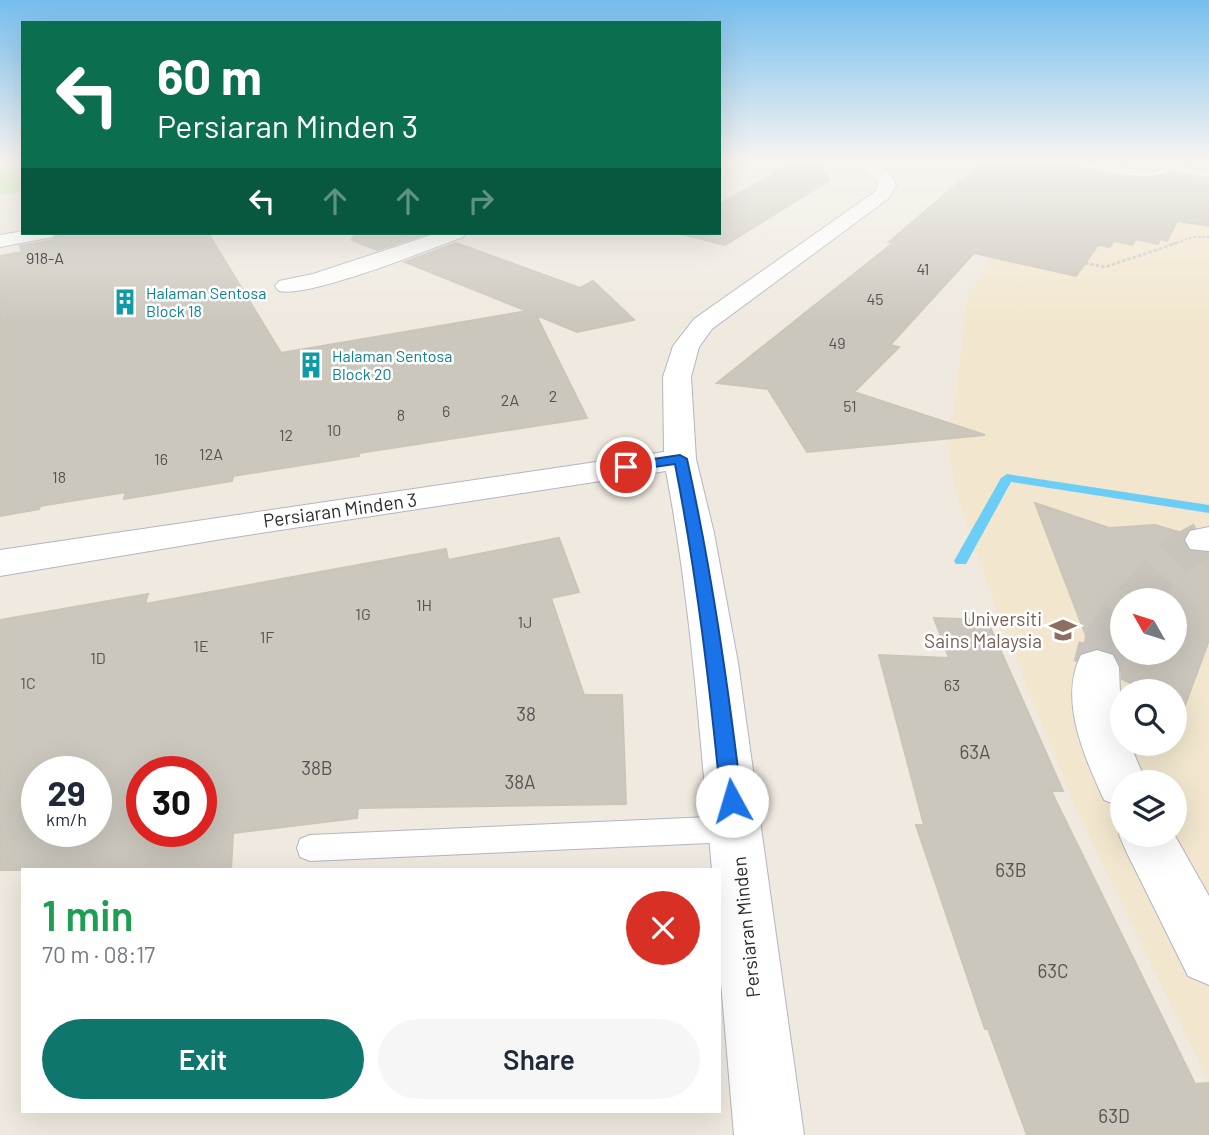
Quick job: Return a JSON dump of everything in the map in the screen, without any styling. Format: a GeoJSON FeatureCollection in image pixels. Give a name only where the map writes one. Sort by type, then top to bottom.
{"type":"FeatureCollection","features":[{"type":"Feature","properties":{"kind":"street","name":"Persiaran Minden"},"geometry":{"type":"LineString","coordinates":[[769,1135],[716,663],[696,533],[680,459],[677,377],[686,346],[704,324],[854,215]]}},
{"type":"Feature","properties":{"kind":"street"},"geometry":{"type":"LineString","coordinates":[[0,241],[34,235]]}},
{"type":"Feature","properties":{"kind":"street"},"geometry":{"type":"LineString","coordinates":[[287,286],[318,281],[450,235]]}},
{"type":"Feature","properties":{"kind":"street","name":"Persiaran Minden 3"},"geometry":{"type":"LineString","coordinates":[[0,564],[236,525],[680,459]]}},
{"type":"Feature","properties":{"kind":"street"},"geometry":{"type":"LineString","coordinates":[[1097,667],[1097,710],[1109,757],[1115,770]]}},
{"type":"Feature","properties":{"kind":"street"},"geometry":{"type":"LineString","coordinates":[[1152,847],[1209,955]]}},
{"type":"Feature","properties":{"kind":"lane"},"geometry":{"type":"LineString","coordinates":[[310,848],[735,829]]}},
{"type":"Feature","properties":{"kind":"path"},"geometry":{"type":"LineString","coordinates":[[1085,263],[1105,267],[1194,237],[1209,237]]}},
{"type":"Feature","properties":{"kind":"shaded area","name":"Universiti Sains Malaysia"},"geometry":{"type":"Polygon","coordinates":[[[1014,215],[1209,215],[1209,1083],[1077,812],[995,607],[954,486],[946,425],[954,411],[967,299],[1014,215]]]}},
{"type":"Feature","properties":{"kind":"building"},"geometry":{"type":"Polygon","coordinates":[[[721,215],[774,215],[725,245],[685,235],[721,235],[721,215]]]}},
{"type":"Feature","properties":{"kind":"building"},"geometry":{"type":"Polygon","coordinates":[[[921,215],[1209,215],[1209,226],[1177,221],[1167,241],[1160,239],[1158,244],[1136,239],[1132,245],[1114,241],[1110,247],[1098,245],[1076,276],[974,253],[890,345],[899,347],[854,392],[985,435],[807,452],[768,389],[717,383],[893,243],[889,242],[921,215]]]}},
{"type":"Feature","properties":{"kind":"building"},"geometry":{"type":"Polygon","coordinates":[[[57,235],[209,235],[281,353],[527,311],[405,262],[456,243],[580,288],[593,281],[634,320],[577,332],[536,315],[587,418],[359,453],[359,456],[233,476],[232,481],[124,499],[126,492],[40,506],[39,509],[0,516],[0,256],[22,252],[20,246],[53,240],[57,235]]]}},
{"type":"Feature","properties":{"kind":"building"},"geometry":{"type":"Polygon","coordinates":[[[354,235],[423,235],[377,250],[352,240],[354,235]]]}},
{"type":"Feature","properties":{"kind":"building"},"geometry":{"type":"Polygon","coordinates":[[[1035,503],[1109,528],[1155,525],[1185,534],[1183,541],[1190,552],[1209,554],[1209,640],[1187,700],[1187,679],[1122,679],[1120,665],[1187,665],[1187,588],[1110,588],[1110,651],[1091,649],[1035,503]]]}},
{"type":"Feature","properties":{"kind":"building"},"geometry":{"type":"Polygon","coordinates":[[[559,538],[579,592],[551,598],[584,695],[622,695],[626,804],[358,808],[357,818],[233,833],[231,868],[0,870],[0,620],[148,594],[145,604],[446,549],[448,560],[559,538]]]}},
{"type":"Feature","properties":{"kind":"building"},"geometry":{"type":"Polygon","coordinates":[[[934,618],[987,620],[1063,791],[1051,791],[1195,1084],[1209,1083],[1209,1135],[1027,1135],[988,1029],[985,1029],[916,825],[924,825],[879,655],[949,658],[934,618]]]}},
{"type":"Feature","properties":{"kind":"waterway"},"geometry":{"type":"LineString","coordinates":[[961,561],[1007,478],[1209,509]]}},
{"type":"Feature","properties":{"kind":"tunnel"},"geometry":{"type":"LineString","coordinates":[[1144,588],[1175,556],[1203,540]]}},
{"type":"Feature","properties":{"kind":"tunnel"},"geometry":{"type":"LineString","coordinates":[[1102,648],[1104,638],[1110,629]]}},
{"type":"Feature","properties":{"kind":"tunnel"},"geometry":{"type":"LineString","coordinates":[[1097,667],[1102,647]]}},
{"type":"Feature","properties":{"kind":"place","name":"Halaman Sentosa Block 18"},"geometry":{"type":"Point","coordinates":[125,302]}},
{"type":"Feature","properties":{"kind":"place","name":"Halaman Sentosa Block 20"},"geometry":{"type":"Point","coordinates":[311,365]}},
{"type":"Feature","properties":{"kind":"place","name":"Universiti Sains Malaysia"},"geometry":{"type":"Point","coordinates":[1063,630]}},
{"type":"Feature","properties":{"kind":"route"},"geometry":{"type":"LineString","coordinates":[[626,467],[680,459],[696,533],[716,663],[732,801]]}}]}
